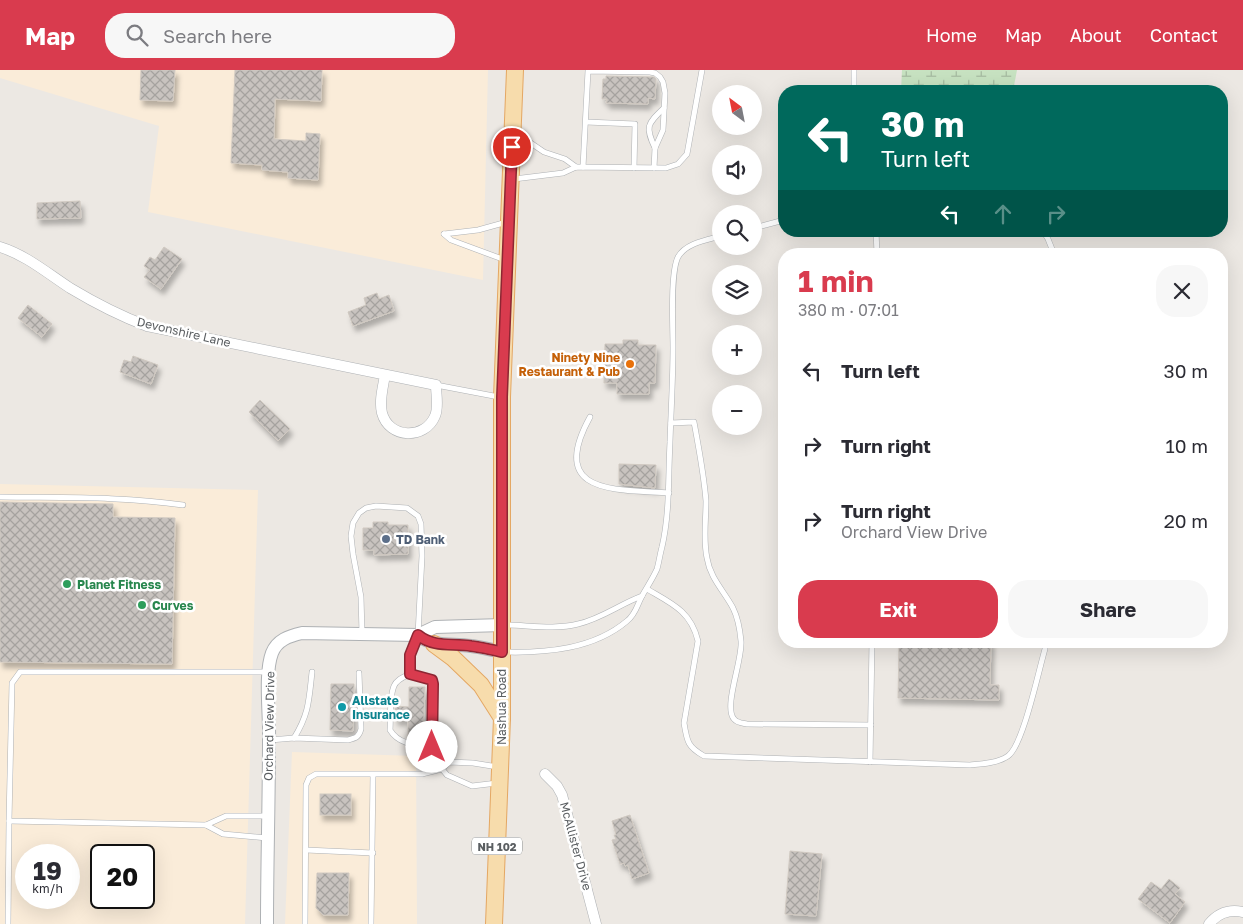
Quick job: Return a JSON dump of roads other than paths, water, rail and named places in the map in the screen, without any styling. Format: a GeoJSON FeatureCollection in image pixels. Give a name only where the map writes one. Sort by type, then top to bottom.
{"type":"FeatureCollection","features":[{"type":"Feature","properties":{"kind":"main road","name":"Nashua Road"},"geometry":{"type":"LineString","coordinates":[[494,924],[502,718],[502,397],[515,70]]}},
{"type":"Feature","properties":{"kind":"main road"},"geometry":{"type":"LineString","coordinates":[[434,644],[453,658],[481,685],[502,718]]}},
{"type":"Feature","properties":{"kind":"street","name":"Devonshire Lane"},"geometry":{"type":"LineString","coordinates":[[0,247],[32,262],[117,314],[147,326],[436,385]]}},
{"type":"Feature","properties":{"kind":"street"},"geometry":{"type":"LineString","coordinates":[[385,375],[381,402],[382,414],[388,425],[404,434],[416,433],[427,428],[432,423],[437,412],[436,385]]}},
{"type":"Feature","properties":{"kind":"street","name":"Orchard View Drive"},"geometry":{"type":"LineString","coordinates":[[267,924],[270,740],[269,672],[271,654],[276,644],[287,637],[302,633],[418,635],[435,627],[502,625]]}},
{"type":"Feature","properties":{"kind":"street","name":"Orchard View Drive"},"geometry":{"type":"LineString","coordinates":[[418,635],[434,644],[470,646],[502,652]]}},
{"type":"Feature","properties":{"kind":"street","name":"McAllister Drive"},"geometry":{"type":"LineString","coordinates":[[545,774],[557,786],[562,795],[596,924]]}},
{"type":"Feature","properties":{"kind":"street"},"geometry":{"type":"LineString","coordinates":[[1210,924],[1215,917],[1226,911],[1243,912]]}},
{"type":"Feature","properties":{"kind":"lane"},"geometry":{"type":"LineString","coordinates":[[511,179],[563,173],[583,166],[666,168],[678,164],[687,154],[702,70]]}},
{"type":"Feature","properties":{"kind":"lane"},"geometry":{"type":"LineString","coordinates":[[854,70],[854,85]]}},
{"type":"Feature","properties":{"kind":"lane"},"geometry":{"type":"LineString","coordinates":[[583,166],[588,71],[655,73],[663,82],[665,93],[663,130],[655,148],[654,168]]}},
{"type":"Feature","properties":{"kind":"lane"},"geometry":{"type":"LineString","coordinates":[[655,148],[648,131],[649,126],[652,120],[664,108]]}},
{"type":"Feature","properties":{"kind":"lane"},"geometry":{"type":"LineString","coordinates":[[586,122],[635,124],[634,168]]}},
{"type":"Feature","properties":{"kind":"lane"},"geometry":{"type":"LineString","coordinates":[[512,130],[544,152],[566,159],[576,167]]}},
{"type":"Feature","properties":{"kind":"lane"},"geometry":{"type":"LineString","coordinates":[[508,261],[452,240],[444,234],[478,230],[510,221]]}},
{"type":"Feature","properties":{"kind":"lane"},"geometry":{"type":"LineString","coordinates":[[762,226],[778,222]]}},
{"type":"Feature","properties":{"kind":"lane"},"geometry":{"type":"LineString","coordinates":[[502,652],[566,649],[587,643],[611,633],[628,621],[638,609],[642,596],[658,567],[667,526],[670,493],[672,314],[675,266],[678,256],[684,250],[712,239]]}},
{"type":"Feature","properties":{"kind":"lane","name":"Devonshire Lane"},"geometry":{"type":"LineString","coordinates":[[436,385],[502,397]]}},
{"type":"Feature","properties":{"kind":"lane"},"geometry":{"type":"LineString","coordinates":[[590,417],[582,432],[576,455],[577,466],[582,475],[589,481],[608,489],[670,493]]}},
{"type":"Feature","properties":{"kind":"lane"},"geometry":{"type":"LineString","coordinates":[[671,423],[694,422],[706,501],[706,557],[714,580],[737,617],[741,651],[733,686],[730,710],[732,718],[738,723],[747,724],[871,725]]}},
{"type":"Feature","properties":{"kind":"lane"},"geometry":{"type":"LineString","coordinates":[[0,497],[114,498],[154,500],[183,505]]}},
{"type":"Feature","properties":{"kind":"lane"},"geometry":{"type":"LineString","coordinates":[[362,633],[361,597],[352,554],[351,536],[353,522],[359,513],[366,508],[376,506],[407,508],[418,516],[421,524],[422,556],[418,635],[410,655],[410,674]]}},
{"type":"Feature","properties":{"kind":"lane"},"geometry":{"type":"LineString","coordinates":[[647,589],[677,607],[689,618],[695,628],[698,641],[684,724],[687,737],[693,749],[704,756],[984,764],[1008,756],[1015,749],[1022,732],[1045,648]]}},
{"type":"Feature","properties":{"kind":"lane"},"geometry":{"type":"LineString","coordinates":[[502,625],[562,627],[577,624],[595,618],[642,596]]}},
{"type":"Feature","properties":{"kind":"lane"},"geometry":{"type":"LineString","coordinates":[[870,762],[872,648]]}},
{"type":"Feature","properties":{"kind":"lane"},"geometry":{"type":"LineString","coordinates":[[8,924],[12,683],[20,672],[269,672]]}},
{"type":"Feature","properties":{"kind":"lane"},"geometry":{"type":"LineString","coordinates":[[294,738],[304,722],[308,707],[312,672]]}},
{"type":"Feature","properties":{"kind":"lane"},"geometry":{"type":"LineString","coordinates":[[270,740],[294,738],[348,740],[356,738],[361,729],[359,673]]}},
{"type":"Feature","properties":{"kind":"lane"},"geometry":{"type":"LineString","coordinates":[[432,747],[406,743],[393,735],[390,730],[394,684],[410,674],[432,680],[432,747],[442,769],[448,775],[472,786],[500,775]]}},
{"type":"Feature","properties":{"kind":"lane"},"geometry":{"type":"LineString","coordinates":[[304,924],[306,785],[309,778],[316,774],[422,774],[442,769],[449,762],[473,763],[500,775]]}},
{"type":"Feature","properties":{"kind":"lane"},"geometry":{"type":"LineString","coordinates":[[371,924],[373,775]]}},
{"type":"Feature","properties":{"kind":"lane"},"geometry":{"type":"LineString","coordinates":[[9,821],[206,825],[226,816],[268,816]]}},
{"type":"Feature","properties":{"kind":"lane"},"geometry":{"type":"LineString","coordinates":[[206,825],[223,834],[267,838]]}},
{"type":"Feature","properties":{"kind":"lane"},"geometry":{"type":"LineString","coordinates":[[306,850],[373,853]]}},
{"type":"Feature","properties":{"kind":"place","name":"Ninety Nine Restaurant & Pub"},"geometry":{"type":"Point","coordinates":[630,364]}},
{"type":"Feature","properties":{"kind":"place","name":"TD Bank"},"geometry":{"type":"Point","coordinates":[386,539]}},
{"type":"Feature","properties":{"kind":"place","name":"Planet Fitness"},"geometry":{"type":"Point","coordinates":[67,584]}},
{"type":"Feature","properties":{"kind":"place","name":"Curves"},"geometry":{"type":"Point","coordinates":[142,605]}},
{"type":"Feature","properties":{"kind":"place","name":"Allstate Insurance"},"geometry":{"type":"Point","coordinates":[342,707]}}]}
